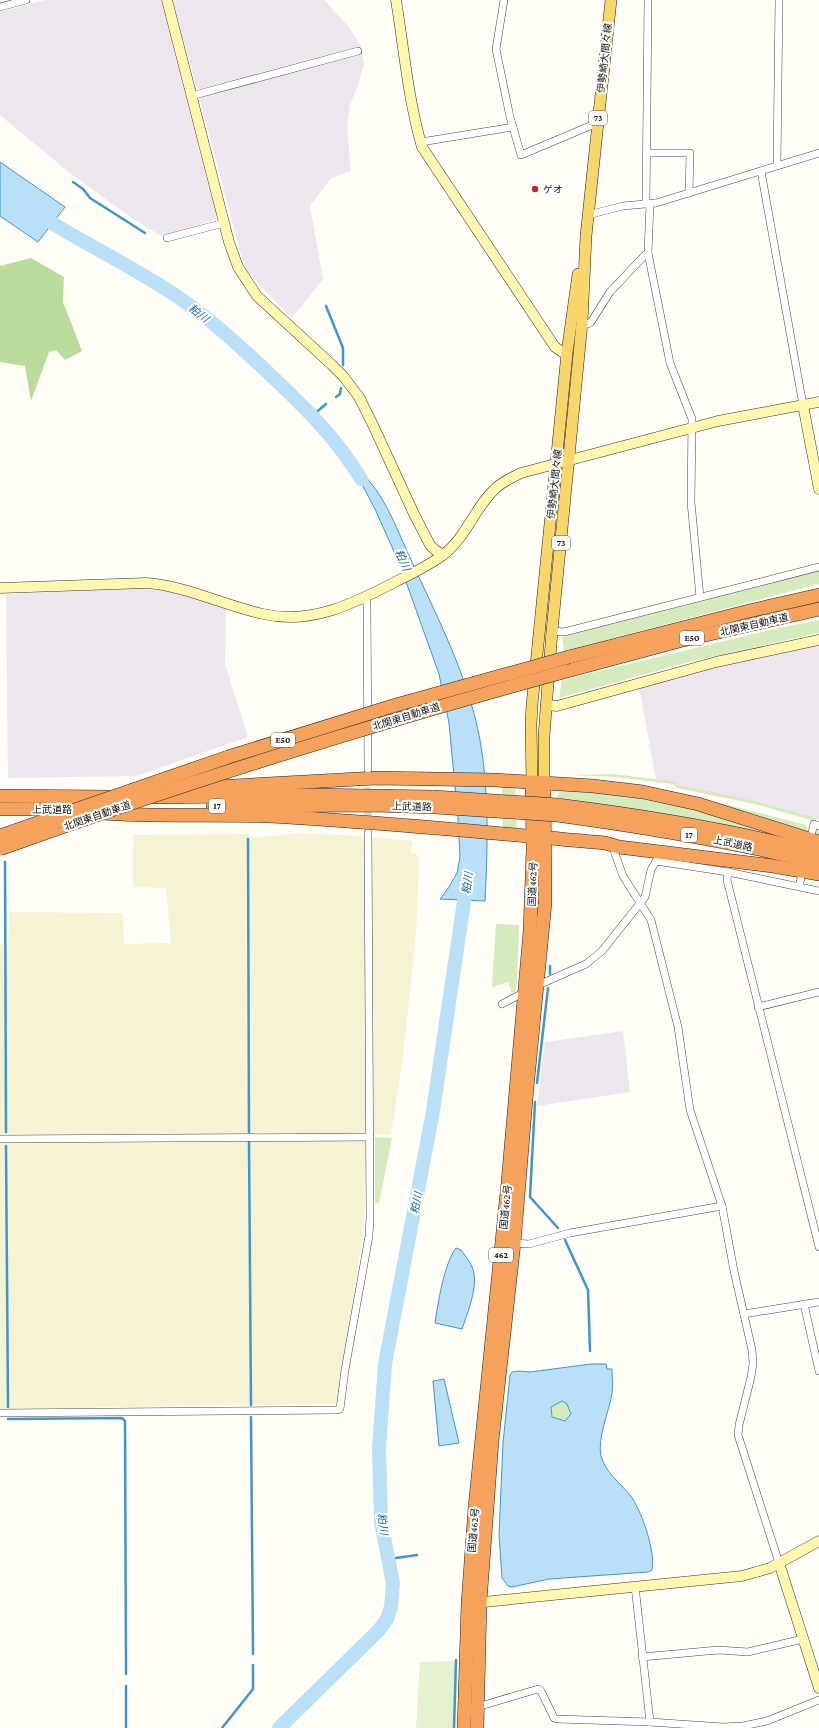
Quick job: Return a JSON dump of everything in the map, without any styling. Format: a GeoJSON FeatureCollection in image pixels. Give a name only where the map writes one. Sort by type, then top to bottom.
{"type":"FeatureCollection","features":[{"type":"Feature","properties":{"kind":"highway"},"geometry":{"type":"LineString","coordinates":[[749,611],[819,591]]}},
{"type":"Feature","properties":{"kind":"highway","name":"北関東自動車道"},"geometry":{"type":"LineString","coordinates":[[0,836],[235,755],[403,703],[569,657],[749,611],[819,595]]}},
{"type":"Feature","properties":{"kind":"highway","name":"北関東自動車道"},"geometry":{"type":"LineString","coordinates":[[0,849],[138,801],[276,756],[469,698],[679,641],[819,609]]}},
{"type":"Feature","properties":{"kind":"highway"},"geometry":{"type":"LineString","coordinates":[[122,797],[159,790],[376,778],[433,778],[538,782],[618,788],[669,797],[816,837]]}},
{"type":"Feature","properties":{"kind":"highway","name":"国道462号"},"geometry":{"type":"LineString","coordinates":[[508,1242],[532,904],[533,836],[538,782]]}},
{"type":"Feature","properties":{"kind":"highway","name":"国道462号"},"geometry":{"type":"LineString","coordinates":[[477,1728],[474,1603],[475,1507],[527,1088],[546,904],[546,838],[538,782]]}},
{"type":"Feature","properties":{"kind":"highway","name":"上武道路"},"geometry":{"type":"LineString","coordinates":[[0,796],[122,797],[318,795],[557,810],[676,822],[739,833],[819,853]]}},
{"type":"Feature","properties":{"kind":"highway","name":"上武道路"},"geometry":{"type":"LineString","coordinates":[[0,809],[373,805],[435,802]]}},
{"type":"Feature","properties":{"kind":"highway"},"geometry":{"type":"LineString","coordinates":[[64,809],[127,815],[257,816],[435,827],[612,845],[773,866],[819,874]]}},
{"type":"Feature","properties":{"kind":"highway","name":"上武道路"},"geometry":{"type":"LineString","coordinates":[[557,810],[758,848],[819,863]]}},
{"type":"Feature","properties":{"kind":"highway","name":"国道462号"},"geometry":{"type":"LineString","coordinates":[[464,1728],[474,1603]]}},
{"type":"Feature","properties":{"kind":"main road","name":"伊勢崎大間々線"},"geometry":{"type":"LineString","coordinates":[[538,782],[544,736],[552,631],[582,323],[586,236],[611,0]]}},
{"type":"Feature","properties":{"kind":"main road","name":"伊勢崎大間々線"},"geometry":{"type":"LineString","coordinates":[[538,782],[531,724],[568,353],[580,258],[586,236]]}},
{"type":"Feature","properties":{"kind":"street"},"geometry":{"type":"LineString","coordinates":[[0,7],[26,0]]}},
{"type":"Feature","properties":{"kind":"street"},"geometry":{"type":"LineString","coordinates":[[167,0],[224,223],[238,267],[257,296],[332,365],[343,376],[359,398],[424,532],[435,550],[443,555]]}},
{"type":"Feature","properties":{"kind":"street"},"geometry":{"type":"LineString","coordinates":[[396,0],[410,96],[422,147],[555,347],[562,352],[568,353]]}},
{"type":"Feature","properties":{"kind":"street"},"geometry":{"type":"LineString","coordinates":[[504,0],[496,49],[513,127],[521,155],[597,123]]}},
{"type":"Feature","properties":{"kind":"street"},"geometry":{"type":"LineString","coordinates":[[648,0],[648,253],[670,363],[690,411],[692,427],[691,502],[700,597]]}},
{"type":"Feature","properties":{"kind":"street"},"geometry":{"type":"LineString","coordinates":[[777,165],[779,0]]}},
{"type":"Feature","properties":{"kind":"street"},"geometry":{"type":"LineString","coordinates":[[191,96],[358,51]]}},
{"type":"Feature","properties":{"kind":"street"},"geometry":{"type":"LineString","coordinates":[[421,142],[513,127]]}},
{"type":"Feature","properties":{"kind":"street"},"geometry":{"type":"LineString","coordinates":[[647,153],[690,153],[689,193]]}},
{"type":"Feature","properties":{"kind":"street"},"geometry":{"type":"LineString","coordinates":[[588,215],[624,206],[648,204],[689,193],[819,153]]}},
{"type":"Feature","properties":{"kind":"street"},"geometry":{"type":"LineString","coordinates":[[761,171],[819,489]]}},
{"type":"Feature","properties":{"kind":"street"},"geometry":{"type":"LineString","coordinates":[[167,238],[224,223]]}},
{"type":"Feature","properties":{"kind":"street"},"geometry":{"type":"LineString","coordinates":[[582,323],[588,324],[591,322],[610,292],[648,253]]}},
{"type":"Feature","properties":{"kind":"street"},"geometry":{"type":"LineString","coordinates":[[0,588],[124,582],[163,584],[191,591],[263,614],[292,617],[325,613],[369,595],[427,566],[443,555],[463,534],[488,497],[502,483],[521,473],[692,427],[819,402]]}},
{"type":"Feature","properties":{"kind":"street"},"geometry":{"type":"LineString","coordinates":[[552,631],[564,632],[819,567]]}},
{"type":"Feature","properties":{"kind":"street"},"geometry":{"type":"LineString","coordinates":[[368,768],[367,606],[369,595]]}},
{"type":"Feature","properties":{"kind":"street"},"geometry":{"type":"LineString","coordinates":[[546,705],[557,706],[716,662],[819,640]]}},
{"type":"Feature","properties":{"kind":"street"},"geometry":{"type":"LineString","coordinates":[[816,837],[814,824],[819,826]]}},
{"type":"Feature","properties":{"kind":"street"},"geometry":{"type":"LineString","coordinates":[[0,1413],[340,1409],[345,1370],[369,1236],[370,1137],[368,833]]}},
{"type":"Feature","properties":{"kind":"street"},"geometry":{"type":"LineString","coordinates":[[612,845],[623,876],[651,920],[678,1027],[690,1110],[722,1206],[752,1350],[753,1363],[738,1435],[819,1688]]}},
{"type":"Feature","properties":{"kind":"street"},"geometry":{"type":"LineString","coordinates":[[502,1004],[538,985],[575,970],[597,956],[641,903],[647,893],[651,870],[656,861],[728,872],[819,891]]}},
{"type":"Feature","properties":{"kind":"street"},"geometry":{"type":"LineString","coordinates":[[728,872],[727,880],[819,1246]]}},
{"type":"Feature","properties":{"kind":"street"},"geometry":{"type":"LineString","coordinates":[[799,886],[801,878]]}},
{"type":"Feature","properties":{"kind":"street"},"geometry":{"type":"LineString","coordinates":[[758,1006],[819,992]]}},
{"type":"Feature","properties":{"kind":"street"},"geometry":{"type":"LineString","coordinates":[[0,1139],[370,1137]]}},
{"type":"Feature","properties":{"kind":"street"},"geometry":{"type":"LineString","coordinates":[[508,1242],[529,1244],[570,1233],[722,1206]]}},
{"type":"Feature","properties":{"kind":"street"},"geometry":{"type":"LineString","coordinates":[[744,1314],[819,1302]]}},
{"type":"Feature","properties":{"kind":"street"},"geometry":{"type":"LineString","coordinates":[[804,1304],[819,1371]]}},
{"type":"Feature","properties":{"kind":"street"},"geometry":{"type":"LineString","coordinates":[[474,1603],[742,1576],[764,1570],[819,1541]]}},
{"type":"Feature","properties":{"kind":"street"},"geometry":{"type":"LineString","coordinates":[[635,1586],[650,1722]]}},
{"type":"Feature","properties":{"kind":"street"},"geometry":{"type":"LineString","coordinates":[[642,1657],[718,1650],[743,1652],[803,1639]]}},
{"type":"Feature","properties":{"kind":"street"},"geometry":{"type":"LineString","coordinates":[[477,1706],[538,1689],[541,1691],[554,1718],[567,1723],[650,1722],[723,1727],[743,1726],[767,1721],[819,1700]]}},
{"type":"Feature","properties":{"kind":"shaded area"},"geometry":{"type":"Polygon","coordinates":[[[45,0],[161,0],[216,215],[214,220],[162,236],[136,221],[71,174],[0,115],[0,12],[45,0]]]}},
{"type":"Feature","properties":{"kind":"shaded area"},"geometry":{"type":"Polygon","coordinates":[[[173,0],[324,0],[348,26],[361,46],[200,89],[196,86],[173,0]]]}},
{"type":"Feature","properties":{"kind":"shaded area"},"geometry":{"type":"Polygon","coordinates":[[[362,53],[364,64],[350,105],[347,128],[351,171],[331,178],[310,206],[323,279],[291,318],[247,270],[241,255],[200,100],[202,96],[362,53]]]}},
{"type":"Feature","properties":{"kind":"shaded area"},"geometry":{"type":"Polygon","coordinates":[[[152,589],[182,593],[226,609],[225,664],[248,737],[136,776],[8,778],[6,594],[152,589]]]}},
{"type":"Feature","properties":{"kind":"shaded area"},"geometry":{"type":"Polygon","coordinates":[[[819,645],[819,818],[748,799],[679,785],[673,781],[656,779],[639,687],[737,662],[819,645]]]}},
{"type":"Feature","properties":{"kind":"shaded area"},"geometry":{"type":"Polygon","coordinates":[[[300,833],[362,836],[413,841],[411,852],[419,856],[416,934],[403,1056],[391,1135],[367,1134],[364,1225],[338,1404],[0,1409],[0,944],[8,944],[9,912],[123,913],[124,944],[171,943],[166,888],[133,887],[133,835],[249,834],[253,838],[300,833]]]}},
{"type":"Feature","properties":{"kind":"shaded area"},"geometry":{"type":"Polygon","coordinates":[[[623,1031],[630,1092],[537,1106],[545,1042],[623,1031]]]}},
{"type":"Feature","properties":{"kind":"green space"},"geometry":{"type":"Polygon","coordinates":[[[31,258],[64,277],[63,302],[82,351],[65,360],[56,350],[49,352],[31,401],[25,366],[0,362],[0,266],[31,258]]]}},
{"type":"Feature","properties":{"kind":"green space"},"geometry":{"type":"Polygon","coordinates":[[[819,571],[819,584],[564,651],[562,637],[565,636],[819,571]]]}},
{"type":"Feature","properties":{"kind":"green space"},"geometry":{"type":"Polygon","coordinates":[[[819,620],[819,633],[689,662],[559,698],[562,680],[779,628],[819,620]]]}},
{"type":"Feature","properties":{"kind":"green space"},"geometry":{"type":"Polygon","coordinates":[[[612,774],[673,781],[679,785],[748,799],[819,818],[814,821],[755,804],[677,788],[673,784],[615,777],[571,775],[612,774]]]}},
{"type":"Feature","properties":{"kind":"green space"},"geometry":{"type":"Polygon","coordinates":[[[502,783],[515,784],[517,831],[503,830],[502,783]]]}},
{"type":"Feature","properties":{"kind":"green space"},"geometry":{"type":"Polygon","coordinates":[[[559,787],[661,799],[816,846],[719,824],[654,812],[555,800],[559,793],[559,787]]]}},
{"type":"Feature","properties":{"kind":"green space"},"geometry":{"type":"Polygon","coordinates":[[[684,796],[732,806],[806,825],[808,831],[816,833],[819,830],[819,837],[684,796]]]}},
{"type":"Feature","properties":{"kind":"green space"},"geometry":{"type":"Polygon","coordinates":[[[496,924],[519,925],[517,981],[515,992],[512,993],[508,982],[492,987],[496,924]]]}},
{"type":"Feature","properties":{"kind":"green space"},"geometry":{"type":"Polygon","coordinates":[[[375,1137],[392,1138],[379,1203],[375,1203],[375,1137]]]}},
{"type":"Feature","properties":{"kind":"green space"},"geometry":{"type":"Polygon","coordinates":[[[561,1401],[568,1404],[571,1411],[568,1418],[561,1421],[554,1418],[551,1411],[554,1404],[561,1401]]]}},
{"type":"Feature","properties":{"kind":"green space"},"geometry":{"type":"Polygon","coordinates":[[[455,1661],[453,1728],[416,1728],[420,1662],[455,1661]]]}},
{"type":"Feature","properties":{"kind":"water"},"geometry":{"type":"Polygon","coordinates":[[[0,162],[65,207],[38,242],[0,216],[0,162]]]}},
{"type":"Feature","properties":{"kind":"water"},"geometry":{"type":"Polygon","coordinates":[[[351,464],[372,484],[387,508],[447,638],[469,697],[480,740],[486,786],[487,855],[485,901],[440,899],[457,873],[460,857],[449,723],[439,674],[400,565],[375,509],[351,464]]]}},
{"type":"Feature","properties":{"kind":"water"},"geometry":{"type":"Polygon","coordinates":[[[456,1248],[461,1250],[471,1264],[475,1280],[471,1302],[462,1329],[435,1323],[445,1273],[456,1248]]]}},
{"type":"Feature","properties":{"kind":"water"},"geometry":{"type":"Polygon","coordinates":[[[591,1364],[606,1364],[607,1369],[612,1369],[612,1394],[602,1433],[600,1449],[601,1456],[609,1472],[630,1495],[639,1510],[650,1542],[653,1562],[652,1570],[648,1572],[549,1579],[512,1587],[508,1586],[502,1578],[499,1535],[503,1443],[510,1375],[512,1372],[530,1372],[591,1364]],[[562,1401],[551,1407],[552,1417],[565,1421],[571,1414],[567,1404],[562,1401]]]}},
{"type":"Feature","properties":{"kind":"water"},"geometry":{"type":"Polygon","coordinates":[[[444,1379],[459,1443],[439,1446],[433,1381],[444,1379]]]}},
{"type":"Feature","properties":{"kind":"waterway"},"geometry":{"type":"LineString","coordinates":[[73,182],[83,189],[90,198],[145,233]]}},
{"type":"Feature","properties":{"kind":"waterway","name":"粕川"},"geometry":{"type":"LineString","coordinates":[[38,213],[67,232],[160,285],[209,320],[261,366],[315,419],[339,447],[361,479]]}},
{"type":"Feature","properties":{"kind":"waterway"},"geometry":{"type":"LineString","coordinates":[[326,306],[343,348],[343,365]]}},
{"type":"Feature","properties":{"kind":"waterway"},"geometry":{"type":"LineString","coordinates":[[336,397],[340,394],[341,388]]}},
{"type":"Feature","properties":{"kind":"waterway"},"geometry":{"type":"LineString","coordinates":[[313,415],[326,404]]}},
{"type":"Feature","properties":{"kind":"waterway"},"geometry":{"type":"LineString","coordinates":[[248,839],[249,1132]]}},
{"type":"Feature","properties":{"kind":"waterway"},"geometry":{"type":"LineString","coordinates":[[5,862],[6,1132]]}},
{"type":"Feature","properties":{"kind":"waterway","name":"粕川"},"geometry":{"type":"LineString","coordinates":[[279,1728],[379,1630],[387,1619],[391,1607],[393,1583],[381,1522],[379,1448],[385,1364],[433,1111],[467,881]]}},
{"type":"Feature","properties":{"kind":"waterway"},"geometry":{"type":"LineString","coordinates":[[550,966],[550,974]]}},
{"type":"Feature","properties":{"kind":"waterway"},"geometry":{"type":"LineString","coordinates":[[537,1083],[548,988]]}},
{"type":"Feature","properties":{"kind":"waterway"},"geometry":{"type":"LineString","coordinates":[[535,1102],[530,1197],[558,1228]]}},
{"type":"Feature","properties":{"kind":"waterway"},"geometry":{"type":"LineString","coordinates":[[249,1142],[251,1405]]}},
{"type":"Feature","properties":{"kind":"waterway"},"geometry":{"type":"LineString","coordinates":[[6,1146],[8,1407]]}},
{"type":"Feature","properties":{"kind":"waterway"},"geometry":{"type":"LineString","coordinates":[[565,1240],[588,1290],[590,1351]]}},
{"type":"Feature","properties":{"kind":"waterway"},"geometry":{"type":"LineString","coordinates":[[251,1417],[253,1654]]}},
{"type":"Feature","properties":{"kind":"waterway"},"geometry":{"type":"LineString","coordinates":[[8,1419],[122,1418],[125,1421],[126,1674]]}},
{"type":"Feature","properties":{"kind":"waterway"},"geometry":{"type":"LineString","coordinates":[[389,1559],[417,1555]]}},
{"type":"Feature","properties":{"kind":"waterway"},"geometry":{"type":"LineString","coordinates":[[454,1728],[456,1660]]}},
{"type":"Feature","properties":{"kind":"waterway"},"geometry":{"type":"LineString","coordinates":[[222,1728],[253,1689],[253,1665]]}},
{"type":"Feature","properties":{"kind":"waterway"},"geometry":{"type":"LineString","coordinates":[[126,1686],[126,1728]]}},
{"type":"Feature","properties":{"kind":"tunnel"},"geometry":{"type":"LineString","coordinates":[[368,777],[368,824]]}},
{"type":"Feature","properties":{"kind":"place","name":"ゲオ"},"geometry":{"type":"Point","coordinates":[535,189]}}]}
